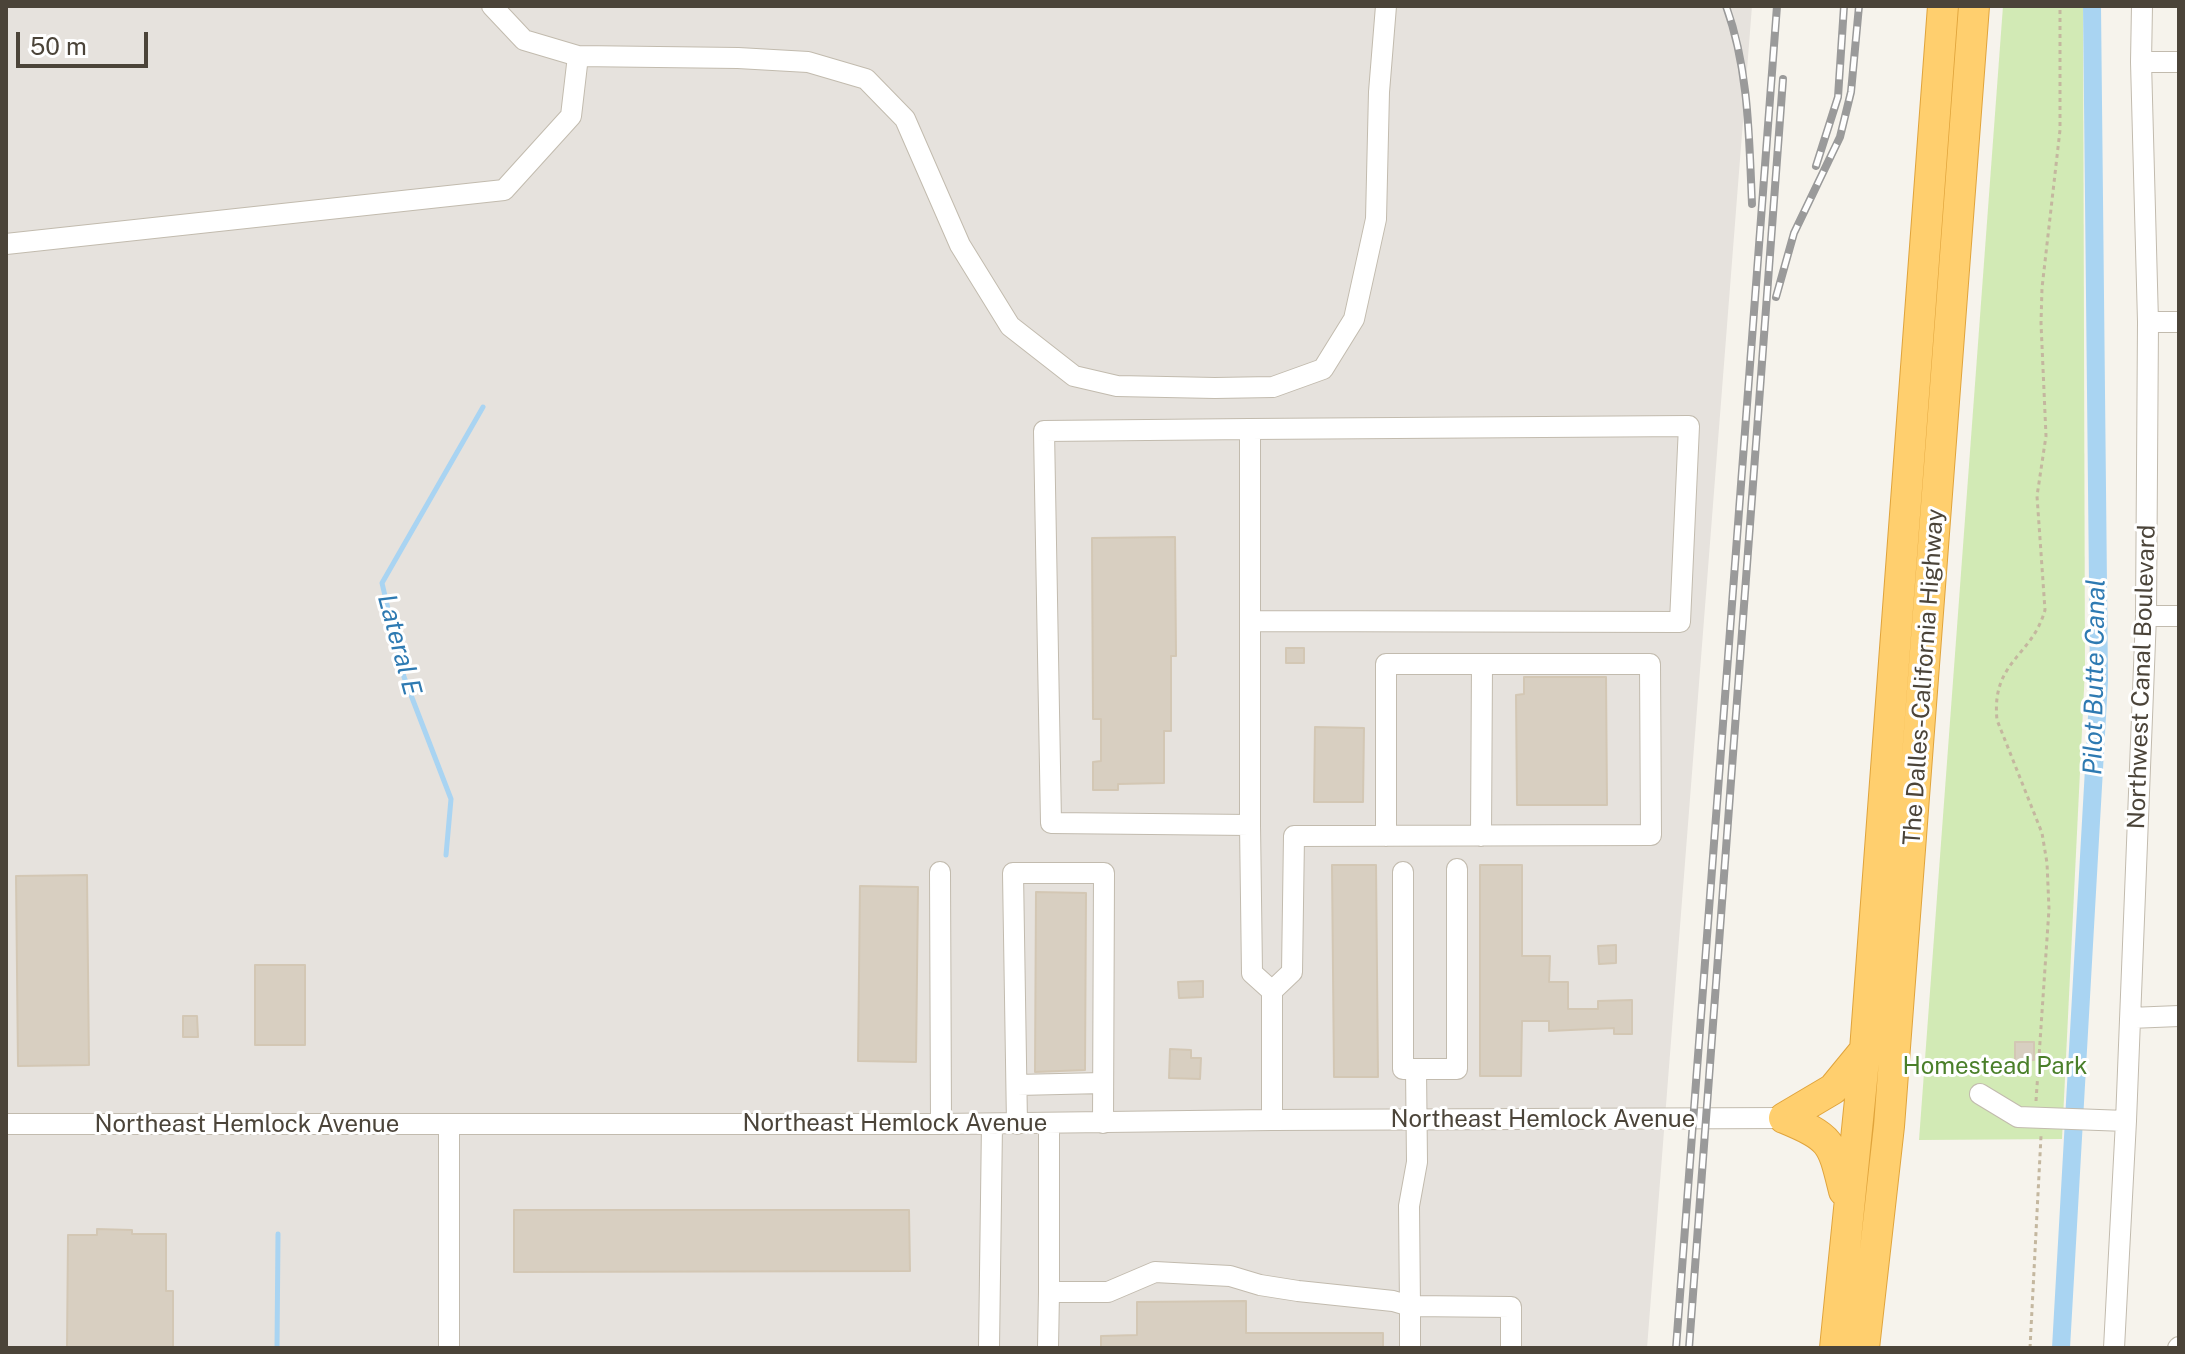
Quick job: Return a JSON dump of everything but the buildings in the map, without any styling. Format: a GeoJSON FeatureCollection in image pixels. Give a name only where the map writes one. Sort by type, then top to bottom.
{"type":"FeatureCollection","features":[{"type":"Feature","properties":{"kind":"highway","name":"The Dalles-California Highway"},"geometry":{"type":"LineString","coordinates":[[1835,1348],[1865,1050],[1943,6]]}},
{"type":"Feature","properties":{"kind":"highway","name":"The Dalles-California Highway"},"geometry":{"type":"LineString","coordinates":[[1864,1348],[1889,1126],[1974,6]]}},
{"type":"Feature","properties":{"kind":"highway"},"geometry":{"type":"LineString","coordinates":[[1784,1118],[1833,1089],[1865,1050]]}},
{"type":"Feature","properties":{"kind":"highway"},"geometry":{"type":"LineString","coordinates":[[1784,1118],[1814,1131],[1833,1149],[1850,1216]]}},
{"type":"Feature","properties":{"kind":"street"},"geometry":{"type":"LineString","coordinates":[[492,6],[524,40],[578,56],[808,62],[866,79],[905,119],[960,245],[1010,326],[1074,376],[1117,386],[1273,387],[1323,369],[1354,319],[1376,219],[1379,92],[1386,6]]}},
{"type":"Feature","properties":{"kind":"street","name":"Northwest Canal Boulevard"},"geometry":{"type":"LineString","coordinates":[[2114,1348],[2146,616],[2148,322],[2142,6]]}},
{"type":"Feature","properties":{"kind":"street"},"geometry":{"type":"LineString","coordinates":[[6,244],[504,190],[571,116],[578,56]]}},
{"type":"Feature","properties":{"kind":"street"},"geometry":{"type":"LineString","coordinates":[[2141,62],[2179,62]]}},
{"type":"Feature","properties":{"kind":"street"},"geometry":{"type":"LineString","coordinates":[[2148,322],[2179,322]]}},
{"type":"Feature","properties":{"kind":"street"},"geometry":{"type":"LineString","coordinates":[[1250,621],[1680,622],[1689,426],[1044,431],[1051,823],[1250,825]]}},
{"type":"Feature","properties":{"kind":"street"},"geometry":{"type":"LineString","coordinates":[[1250,429],[1252,973],[1272,991]]}},
{"type":"Feature","properties":{"kind":"street"},"geometry":{"type":"LineString","coordinates":[[2146,616],[2179,616]]}},
{"type":"Feature","properties":{"kind":"street"},"geometry":{"type":"LineString","coordinates":[[1272,1120],[1272,991],[1292,972],[1294,836],[1386,836],[1481,836],[1651,835],[1650,664],[1386,664],[1386,836]]}},
{"type":"Feature","properties":{"kind":"street"},"geometry":{"type":"LineString","coordinates":[[1481,836],[1482,664]]}},
{"type":"Feature","properties":{"kind":"street"},"geometry":{"type":"LineString","coordinates":[[1403,872],[1403,1069],[1457,1069],[1457,869]]}},
{"type":"Feature","properties":{"kind":"street"},"geometry":{"type":"LineString","coordinates":[[940,872],[941,1124]]}},
{"type":"Feature","properties":{"kind":"street"},"geometry":{"type":"LineString","coordinates":[[1017,1124],[1013,873],[1104,873],[1103,1123]]}},
{"type":"Feature","properties":{"kind":"street"},"geometry":{"type":"LineString","coordinates":[[2130,1018],[2179,1016]]}},
{"type":"Feature","properties":{"kind":"street"},"geometry":{"type":"LineString","coordinates":[[1410,1348],[1409,1206],[1417,1162],[1416,1069]]}},
{"type":"Feature","properties":{"kind":"street"},"geometry":{"type":"LineString","coordinates":[[1017,1085],[1103,1083]]}},
{"type":"Feature","properties":{"kind":"street"},"geometry":{"type":"LineString","coordinates":[[1980,1094],[2018,1117],[2126,1121]]}},
{"type":"Feature","properties":{"kind":"street","name":"Northeast Hemlock Avenue"},"geometry":{"type":"LineString","coordinates":[[6,1124],[1049,1124],[1784,1118]]}},
{"type":"Feature","properties":{"kind":"street"},"geometry":{"type":"LineString","coordinates":[[989,1348],[992,1124]]}},
{"type":"Feature","properties":{"kind":"street"},"geometry":{"type":"LineString","coordinates":[[1048,1348],[1049,1124]]}},
{"type":"Feature","properties":{"kind":"street"},"geometry":{"type":"LineString","coordinates":[[449,1125],[449,1348]]}},
{"type":"Feature","properties":{"kind":"street"},"geometry":{"type":"LineString","coordinates":[[1049,1292],[1108,1292],[1155,1272],[1230,1276],[1273,1287],[1393,1301],[1410,1306],[1511,1307],[1511,1348]]}},
{"type":"Feature","properties":{"kind":"path"},"geometry":{"type":"LineString","coordinates":[[2030,1348],[2041,1130],[2046,1118],[2036,1100],[2049,909],[2047,863],[2042,833],[1997,720],[1995,700],[2008,665],[2041,624],[2045,610],[2037,528],[2037,496],[2046,436],[2041,323],[2060,130],[2060,6]]}},
{"type":"Feature","properties":{"kind":"shaded area"},"geometry":{"type":"Polygon","coordinates":[[[6,6],[1752,6],[1647,1348],[6,1348],[6,6]]]}},
{"type":"Feature","properties":{"kind":"green space","name":"Homestead Park"},"geometry":{"type":"Polygon","coordinates":[[[2003,6],[2083,6],[2085,669],[2062,1139],[1919,1140],[2003,6]]]}},
{"type":"Feature","properties":{"kind":"waterway","name":"Pilot Butte Canal"},"geometry":{"type":"LineString","coordinates":[[2061,1348],[2099,681],[2092,6]]}},
{"type":"Feature","properties":{"kind":"waterway","name":"Lateral E"},"geometry":{"type":"LineString","coordinates":[[446,855],[451,799],[404,677],[382,583],[483,407]]}},
{"type":"Feature","properties":{"kind":"waterway","name":"Lateral E"},"geometry":{"type":"LineString","coordinates":[[277,1348],[278,1234]]}},
{"type":"Feature","properties":{"kind":"railway"},"geometry":{"type":"LineString","coordinates":[[1726,6],[1744,79],[1752,204]]}},
{"type":"Feature","properties":{"kind":"railway"},"geometry":{"type":"LineString","coordinates":[[1676,1348],[1777,6]]}},
{"type":"Feature","properties":{"kind":"railway"},"geometry":{"type":"LineString","coordinates":[[1816,166],[1838,97],[1844,6]]}},
{"type":"Feature","properties":{"kind":"railway"},"geometry":{"type":"LineString","coordinates":[[1776,297],[1794,233],[1840,137],[1851,92],[1859,6]]}},
{"type":"Feature","properties":{"kind":"railway"},"geometry":{"type":"LineString","coordinates":[[1689,1348],[1783,79]]}}]}
